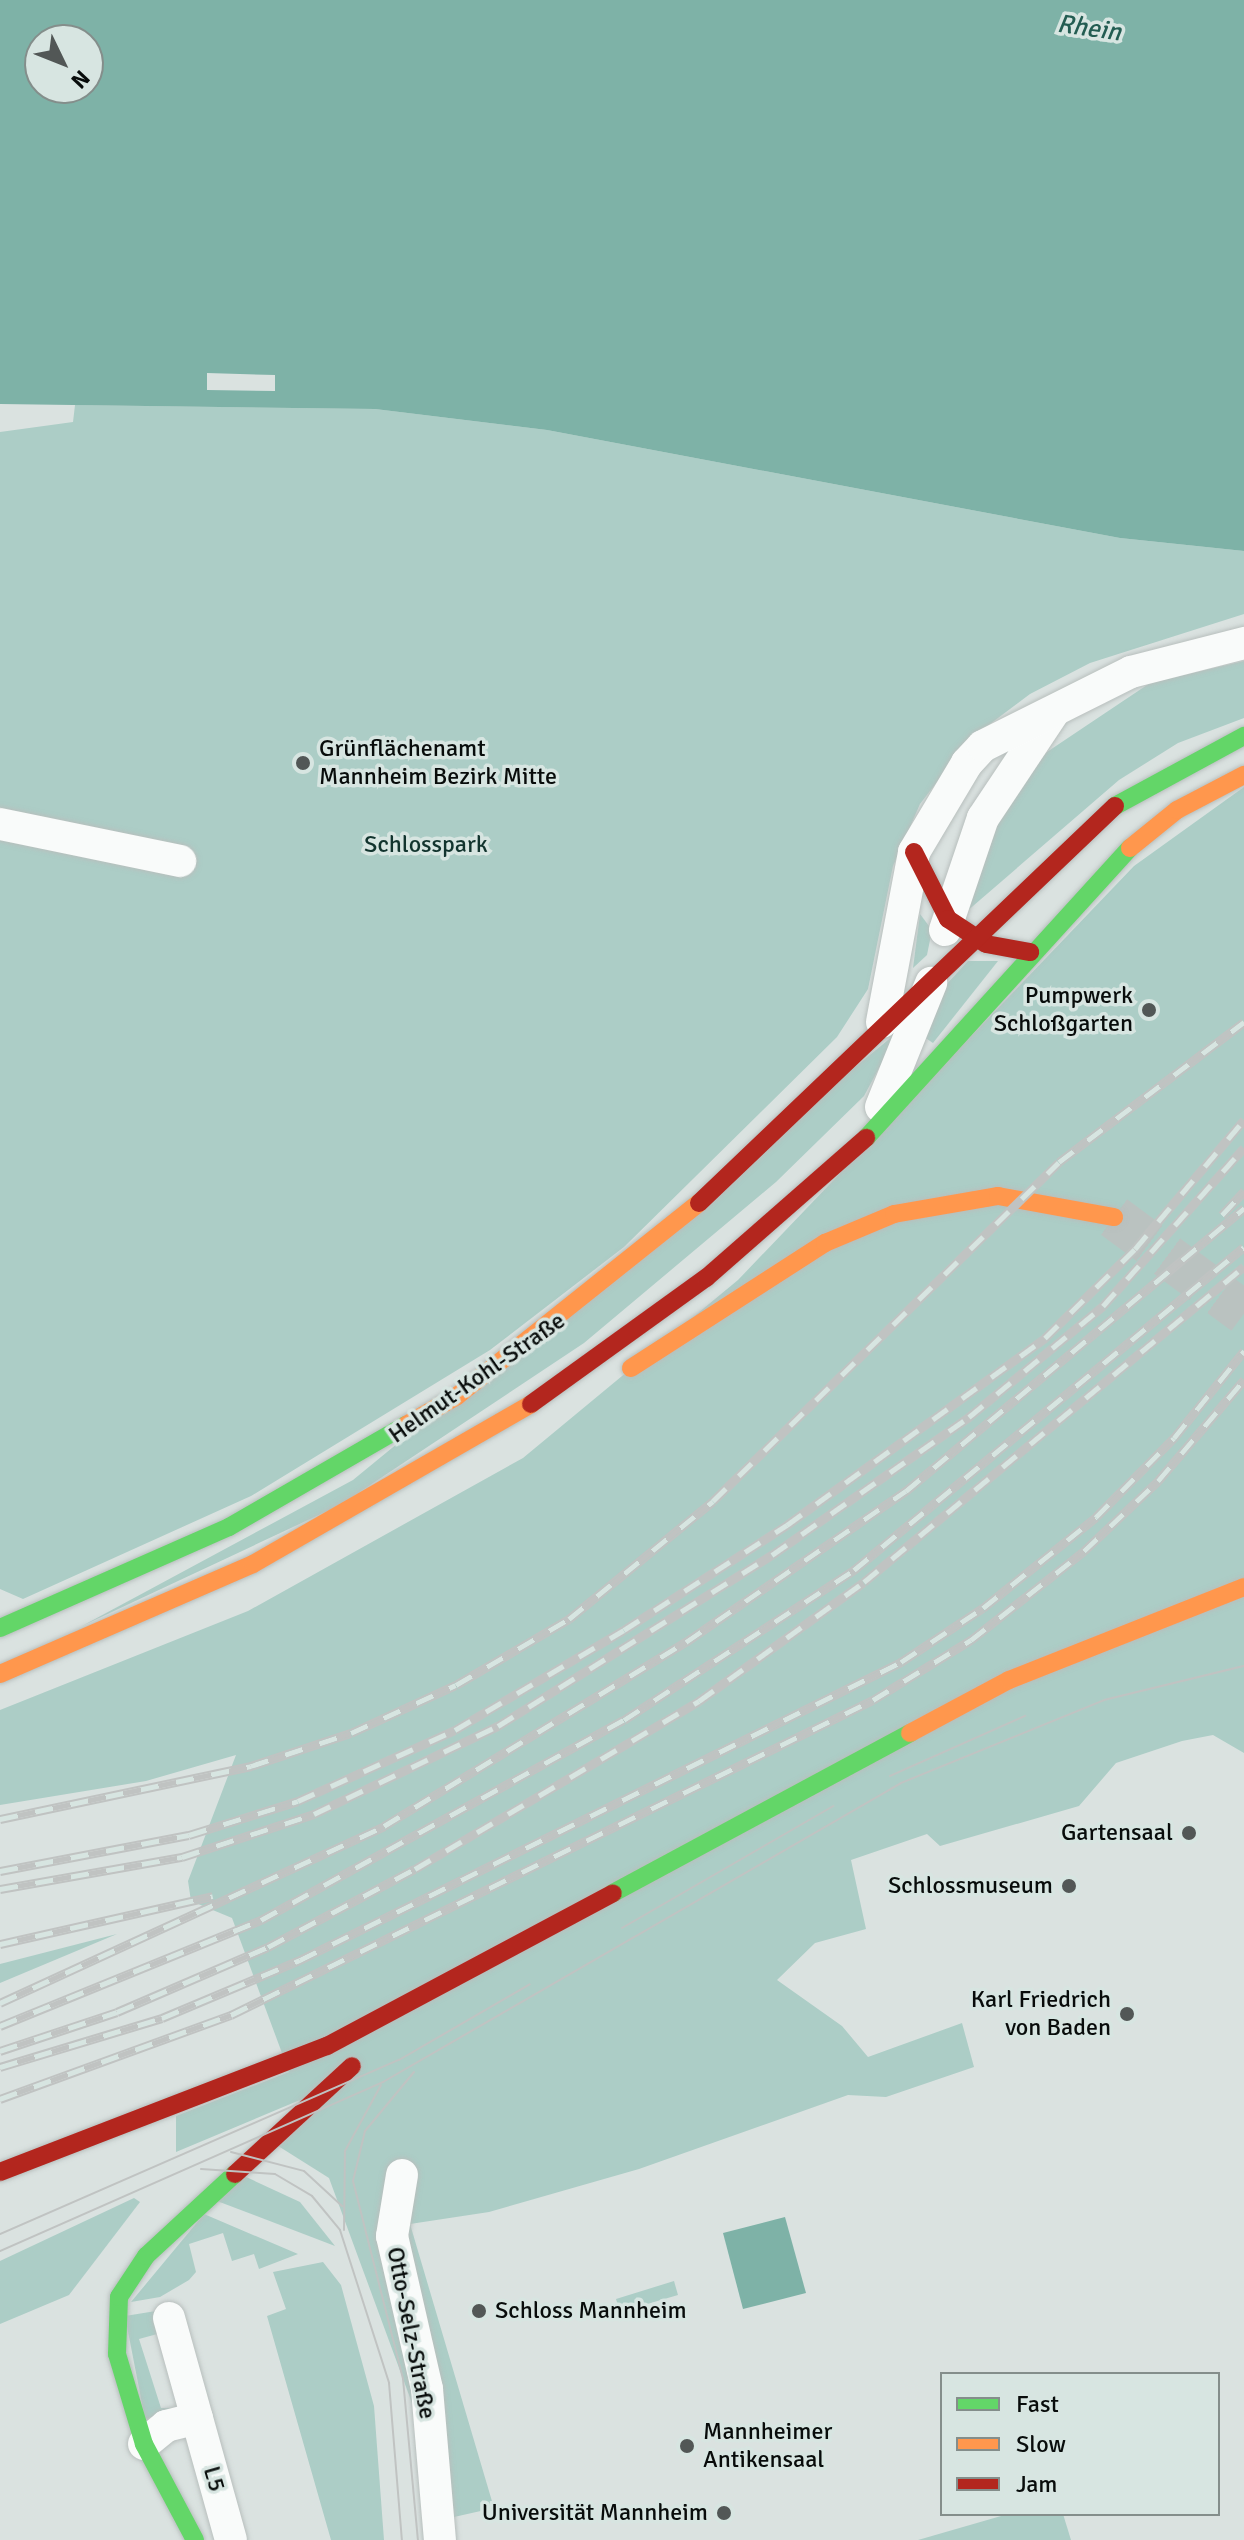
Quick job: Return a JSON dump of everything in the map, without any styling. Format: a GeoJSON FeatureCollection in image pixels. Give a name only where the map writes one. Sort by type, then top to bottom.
{"type":"FeatureCollection","features":[{"type":"Feature","properties":{"kind":"main road"},"geometry":{"type":"LineString","coordinates":[[959,928],[1117,804],[1244,736]]}},
{"type":"Feature","properties":{"kind":"main road","name":"Helmut-Kohl-Straße"},"geometry":{"type":"LineString","coordinates":[[0,1674],[73,1647],[253,1564],[488,1435],[706,1278],[866,1138],[1030,952],[1131,846],[1177,810],[1244,775]]}},
{"type":"Feature","properties":{"kind":"main road"},"geometry":{"type":"LineString","coordinates":[[914,852],[959,928],[1030,952]]}},
{"type":"Feature","properties":{"kind":"main road","name":"Helmut-Kohl-Straße"},"geometry":{"type":"LineString","coordinates":[[8,1626],[229,1527],[457,1396],[637,1258],[934,971]]}},
{"type":"Feature","properties":{"kind":"main road"},"geometry":{"type":"LineString","coordinates":[[614,1379],[825,1243],[894,1214],[998,1196],[1114,1217]]}},
{"type":"Feature","properties":{"kind":"main road"},"geometry":{"type":"LineString","coordinates":[[488,1435],[587,1393]]}},
{"type":"Feature","properties":{"kind":"main road"},"geometry":{"type":"LineString","coordinates":[[0,2172],[327,2046],[738,1822],[790,1802],[1009,1680],[1244,1587]]}},
{"type":"Feature","properties":{"kind":"main road"},"geometry":{"type":"LineString","coordinates":[[0,1612],[8,1626],[73,1647]]}},
{"type":"Feature","properties":{"kind":"main road"},"geometry":{"type":"LineString","coordinates":[[604,1923],[748,1837],[790,1802]]}},
{"type":"Feature","properties":{"kind":"main road"},"geometry":{"type":"LineString","coordinates":[[195,2540],[144,2444],[117,2354],[115,2312],[126,2281],[352,2066],[370,2054]]}},
{"type":"Feature","properties":{"kind":"street"},"geometry":{"type":"LineString","coordinates":[[882,1022],[914,852],[931,813],[983,746],[1131,672],[1244,643]]}},
{"type":"Feature","properties":{"kind":"street"},"geometry":{"type":"LineString","coordinates":[[866,1138],[934,971],[959,928],[983,818],[1054,711]]}},
{"type":"Feature","properties":{"kind":"street"},"geometry":{"type":"LineString","coordinates":[[0,824],[180,861]]}},
{"type":"Feature","properties":{"kind":"street","name":"Otto-Selz-Straße"},"geometry":{"type":"LineString","coordinates":[[402,2175],[392,2236],[427,2389],[440,2540]]}},
{"type":"Feature","properties":{"kind":"street","name":"L5"},"geometry":{"type":"LineString","coordinates":[[169,2318],[231,2540]]}},
{"type":"Feature","properties":{"kind":"street"},"geometry":{"type":"LineString","coordinates":[[144,2444],[166,2426],[197,2418]]}},
{"type":"Feature","properties":{"kind":"green space","name":"Schlosspark"},"geometry":{"type":"Polygon","coordinates":[[[75,405],[375,409],[547,430],[1120,538],[1244,551],[1244,614],[1090,663],[1030,694],[970,739],[920,804],[893,866],[868,989],[837,1037],[624,1247],[490,1350],[251,1496],[23,1599],[0,1589],[0,432],[73,422],[75,405]]]}},
{"type":"Feature","properties":{"kind":"green space"},"geometry":{"type":"Polygon","coordinates":[[[1244,661],[1244,718],[1178,743],[1119,780],[966,912],[1009,794],[1047,752],[1150,683],[1244,661]]]}},
{"type":"Feature","properties":{"kind":"green space"},"geometry":{"type":"Polygon","coordinates":[[[1244,787],[1244,1753],[1213,1735],[1182,1741],[1116,1763],[1079,1806],[940,1846],[927,1834],[851,1860],[866,1929],[815,1943],[777,1980],[842,2026],[868,2057],[962,2023],[974,2067],[886,2097],[848,2095],[639,2169],[489,2212],[410,2224],[494,2508],[454,2517],[329,2178],[275,2144],[300,2100],[176,2152],[176,2116],[289,2072],[232,1918],[191,1901],[188,1881],[236,1755],[146,1781],[0,1805],[0,1710],[248,1611],[523,1458],[738,1280],[1134,866],[1244,787]]]}},
{"type":"Feature","properties":{"kind":"green space"},"geometry":{"type":"Polygon","coordinates":[[[920,914],[932,930],[927,955],[913,968],[920,914]]]}},
{"type":"Feature","properties":{"kind":"green space"},"geometry":{"type":"Polygon","coordinates":[[[968,961],[998,961],[933,1043],[921,1035],[943,988],[968,961]]]}},
{"type":"Feature","properties":{"kind":"green space"},"geometry":{"type":"Polygon","coordinates":[[[899,1031],[864,1096],[776,1182],[584,1343],[340,1505],[82,1626],[353,1480],[899,1031]]]}},
{"type":"Feature","properties":{"kind":"green space"},"geometry":{"type":"Polygon","coordinates":[[[117,1934],[0,1983],[0,1964],[117,1934]]]}},
{"type":"Feature","properties":{"kind":"green space"},"geometry":{"type":"Polygon","coordinates":[[[244,2176],[300,2202],[335,2246],[217,2201],[244,2176]]]}},
{"type":"Feature","properties":{"kind":"green space"},"geometry":{"type":"Polygon","coordinates":[[[134,2198],[140,2202],[69,2295],[0,2324],[0,2261],[134,2198]]]}},
{"type":"Feature","properties":{"kind":"green space"},"geometry":{"type":"Polygon","coordinates":[[[204,2214],[298,2254],[259,2269],[254,2254],[232,2261],[223,2233],[189,2244],[196,2272],[189,2280],[160,2297],[131,2302],[204,2214]]]}},
{"type":"Feature","properties":{"kind":"green space"},"geometry":{"type":"Polygon","coordinates":[[[323,2262],[341,2285],[374,2406],[384,2540],[331,2540],[267,2316],[286,2309],[273,2272],[323,2262]]]}},
{"type":"Feature","properties":{"kind":"green space"},"geometry":{"type":"Polygon","coordinates":[[[674,2281],[678,2295],[620,2312],[616,2299],[674,2281]]]}},
{"type":"Feature","properties":{"kind":"green space"},"geometry":{"type":"Polygon","coordinates":[[[156,2311],[161,2333],[139,2339],[161,2408],[180,2408],[145,2419],[125,2316],[156,2311]]]}},
{"type":"Feature","properties":{"kind":"green space"},"geometry":{"type":"Polygon","coordinates":[[[1001,2516],[1064,2516],[1071,2540],[918,2540],[1001,2516]]]}},
{"type":"Feature","properties":{"kind":"water","name":"Rhein"},"geometry":{"type":"Polygon","coordinates":[[[0,0],[1244,0],[1244,551],[1120,538],[547,430],[375,409],[0,404],[0,0]]]}},
{"type":"Feature","properties":{"kind":"water"},"geometry":{"type":"Polygon","coordinates":[[[785,2217],[806,2293],[743,2309],[723,2233],[785,2217]]]}},
{"type":"Feature","properties":{"kind":"pier"},"geometry":{"type":"Polygon","coordinates":[[[207,373],[275,375],[275,391],[207,390],[207,373]]]}},
{"type":"Feature","properties":{"kind":"tunnel"},"geometry":{"type":"LineString","coordinates":[[1114,1217],[1244,1313]]}},
{"type":"Feature","properties":{"kind":"tram line"},"geometry":{"type":"LineString","coordinates":[[0,2251],[383,2082],[901,1783],[1104,1700],[1244,1666]]}},
{"type":"Feature","properties":{"kind":"tram line"},"geometry":{"type":"LineString","coordinates":[[890,1776],[1025,1716]]}},
{"type":"Feature","properties":{"kind":"tram line"},"geometry":{"type":"LineString","coordinates":[[622,1928],[833,1806]]}},
{"type":"Feature","properties":{"kind":"tram line"},"geometry":{"type":"LineString","coordinates":[[0,2234],[399,2060],[530,1984]]}},
{"type":"Feature","properties":{"kind":"tram line"},"geometry":{"type":"LineString","coordinates":[[414,2072],[365,2131],[353,2181],[403,2379],[418,2540]]}},
{"type":"Feature","properties":{"kind":"tram line"},"geometry":{"type":"LineString","coordinates":[[344,2230],[345,2151],[381,2085]]}},
{"type":"Feature","properties":{"kind":"tram line"},"geometry":{"type":"LineString","coordinates":[[231,2152],[304,2171],[342,2206]]}},
{"type":"Feature","properties":{"kind":"tram line"},"geometry":{"type":"LineString","coordinates":[[201,2169],[275,2174],[312,2196],[340,2230],[389,2383],[402,2540]]}},
{"type":"Feature","properties":{"kind":"railway"},"geometry":{"type":"LineString","coordinates":[[0,1819],[251,1766],[351,1733],[456,1685],[569,1619],[713,1501],[1059,1162],[1244,1022]]}},
{"type":"Feature","properties":{"kind":"railway"},"geometry":{"type":"LineString","coordinates":[[0,1871],[189,1835],[298,1801],[455,1730],[624,1630],[787,1525],[1045,1338],[1135,1249],[1244,1120]]}},
{"type":"Feature","properties":{"kind":"railway"},"geometry":{"type":"LineString","coordinates":[[0,1889],[182,1857],[314,1814],[498,1726],[772,1555],[969,1417],[1103,1306],[1244,1148]]}},
{"type":"Feature","properties":{"kind":"railway"},"geometry":{"type":"LineString","coordinates":[[1222,1215],[1244,1191]]}},
{"type":"Feature","properties":{"kind":"railway"},"geometry":{"type":"LineString","coordinates":[[0,2003],[384,1826],[686,1642],[906,1491],[1244,1208]]}},
{"type":"Feature","properties":{"kind":"railway"},"geometry":{"type":"LineString","coordinates":[[0,2026],[261,1920],[624,1720],[854,1570],[1244,1247]]}},
{"type":"Feature","properties":{"kind":"railway"},"geometry":{"type":"LineString","coordinates":[[0,2051],[117,2012],[268,1947],[415,1869],[699,1701],[864,1582],[1244,1267]]}},
{"type":"Feature","properties":{"kind":"railway"},"geometry":{"type":"LineString","coordinates":[[0,2067],[162,2018],[300,1960],[901,1662],[983,1608],[1096,1517],[1174,1438],[1244,1351]]}},
{"type":"Feature","properties":{"kind":"railway"},"geometry":{"type":"LineString","coordinates":[[0,2099],[231,2015],[873,1700],[971,1640],[1084,1551],[1158,1481],[1244,1380]]}},
{"type":"Feature","properties":{"kind":"railway"},"geometry":{"type":"LineString","coordinates":[[0,1944],[213,1896]]}},
{"type":"Feature","properties":{"kind":"traffic: fast"},"geometry":{"type":"LineString","coordinates":[[1115,806],[1244,736]]}},
{"type":"Feature","properties":{"kind":"traffic: fast"},"geometry":{"type":"LineString","coordinates":[[866,1138],[1130,848]]}},
{"type":"Feature","properties":{"kind":"traffic: fast"},"geometry":{"type":"LineString","coordinates":[[0,1628],[229,1527],[406,1425]]}},
{"type":"Feature","properties":{"kind":"traffic: fast"},"geometry":{"type":"LineString","coordinates":[[613,1893],[910,1733]]}},
{"type":"Feature","properties":{"kind":"traffic: fast"},"geometry":{"type":"LineString","coordinates":[[195,2540],[144,2444],[117,2354],[119,2297],[146,2256],[235,2174]]}},
{"type":"Feature","properties":{"kind":"traffic: slow"},"geometry":{"type":"LineString","coordinates":[[1130,848],[1177,810],[1244,775]]}},
{"type":"Feature","properties":{"kind":"traffic: slow"},"geometry":{"type":"LineString","coordinates":[[631,1368],[825,1243],[894,1214],[998,1196],[1114,1217]]}},
{"type":"Feature","properties":{"kind":"traffic: slow"},"geometry":{"type":"LineString","coordinates":[[406,1425],[457,1396],[699,1203]]}},
{"type":"Feature","properties":{"kind":"traffic: slow"},"geometry":{"type":"LineString","coordinates":[[0,1674],[253,1564],[531,1404]]}},
{"type":"Feature","properties":{"kind":"traffic: slow"},"geometry":{"type":"LineString","coordinates":[[910,1733],[1009,1680],[1244,1587]]}},
{"type":"Feature","properties":{"kind":"traffic: jam"},"geometry":{"type":"LineString","coordinates":[[699,1203],[1115,806]]}},
{"type":"Feature","properties":{"kind":"traffic: jam"},"geometry":{"type":"LineString","coordinates":[[914,852],[948,919],[986,944],[1030,952]]}},
{"type":"Feature","properties":{"kind":"traffic: jam"},"geometry":{"type":"LineString","coordinates":[[531,1404],[706,1278],[866,1138]]}},
{"type":"Feature","properties":{"kind":"traffic: jam"},"geometry":{"type":"LineString","coordinates":[[0,2172],[327,2046],[613,1893]]}},
{"type":"Feature","properties":{"kind":"traffic: jam"},"geometry":{"type":"LineString","coordinates":[[235,2174],[352,2066]]}},
{"type":"Feature","properties":{"kind":"place","name":"Grünflächenamt Mannheim Bezirk Mitte"},"geometry":{"type":"Point","coordinates":[303,763]}},
{"type":"Feature","properties":{"kind":"place","name":"Pumpwerk Schloßgarten"},"geometry":{"type":"Point","coordinates":[1149,1010]}},
{"type":"Feature","properties":{"kind":"place","name":"Gartensaal"},"geometry":{"type":"Point","coordinates":[1189,1833]}},
{"type":"Feature","properties":{"kind":"place","name":"Schlossmuseum"},"geometry":{"type":"Point","coordinates":[1069,1886]}},
{"type":"Feature","properties":{"kind":"place","name":"Karl Friedrich von Baden"},"geometry":{"type":"Point","coordinates":[1127,2014]}},
{"type":"Feature","properties":{"kind":"place","name":"Schloss Mannheim"},"geometry":{"type":"Point","coordinates":[479,2311]}},
{"type":"Feature","properties":{"kind":"place","name":"Mannheimer Antikensaal"},"geometry":{"type":"Point","coordinates":[687,2446]}},
{"type":"Feature","properties":{"kind":"place","name":"Universität Mannheim"},"geometry":{"type":"Point","coordinates":[724,2513]}}]}
